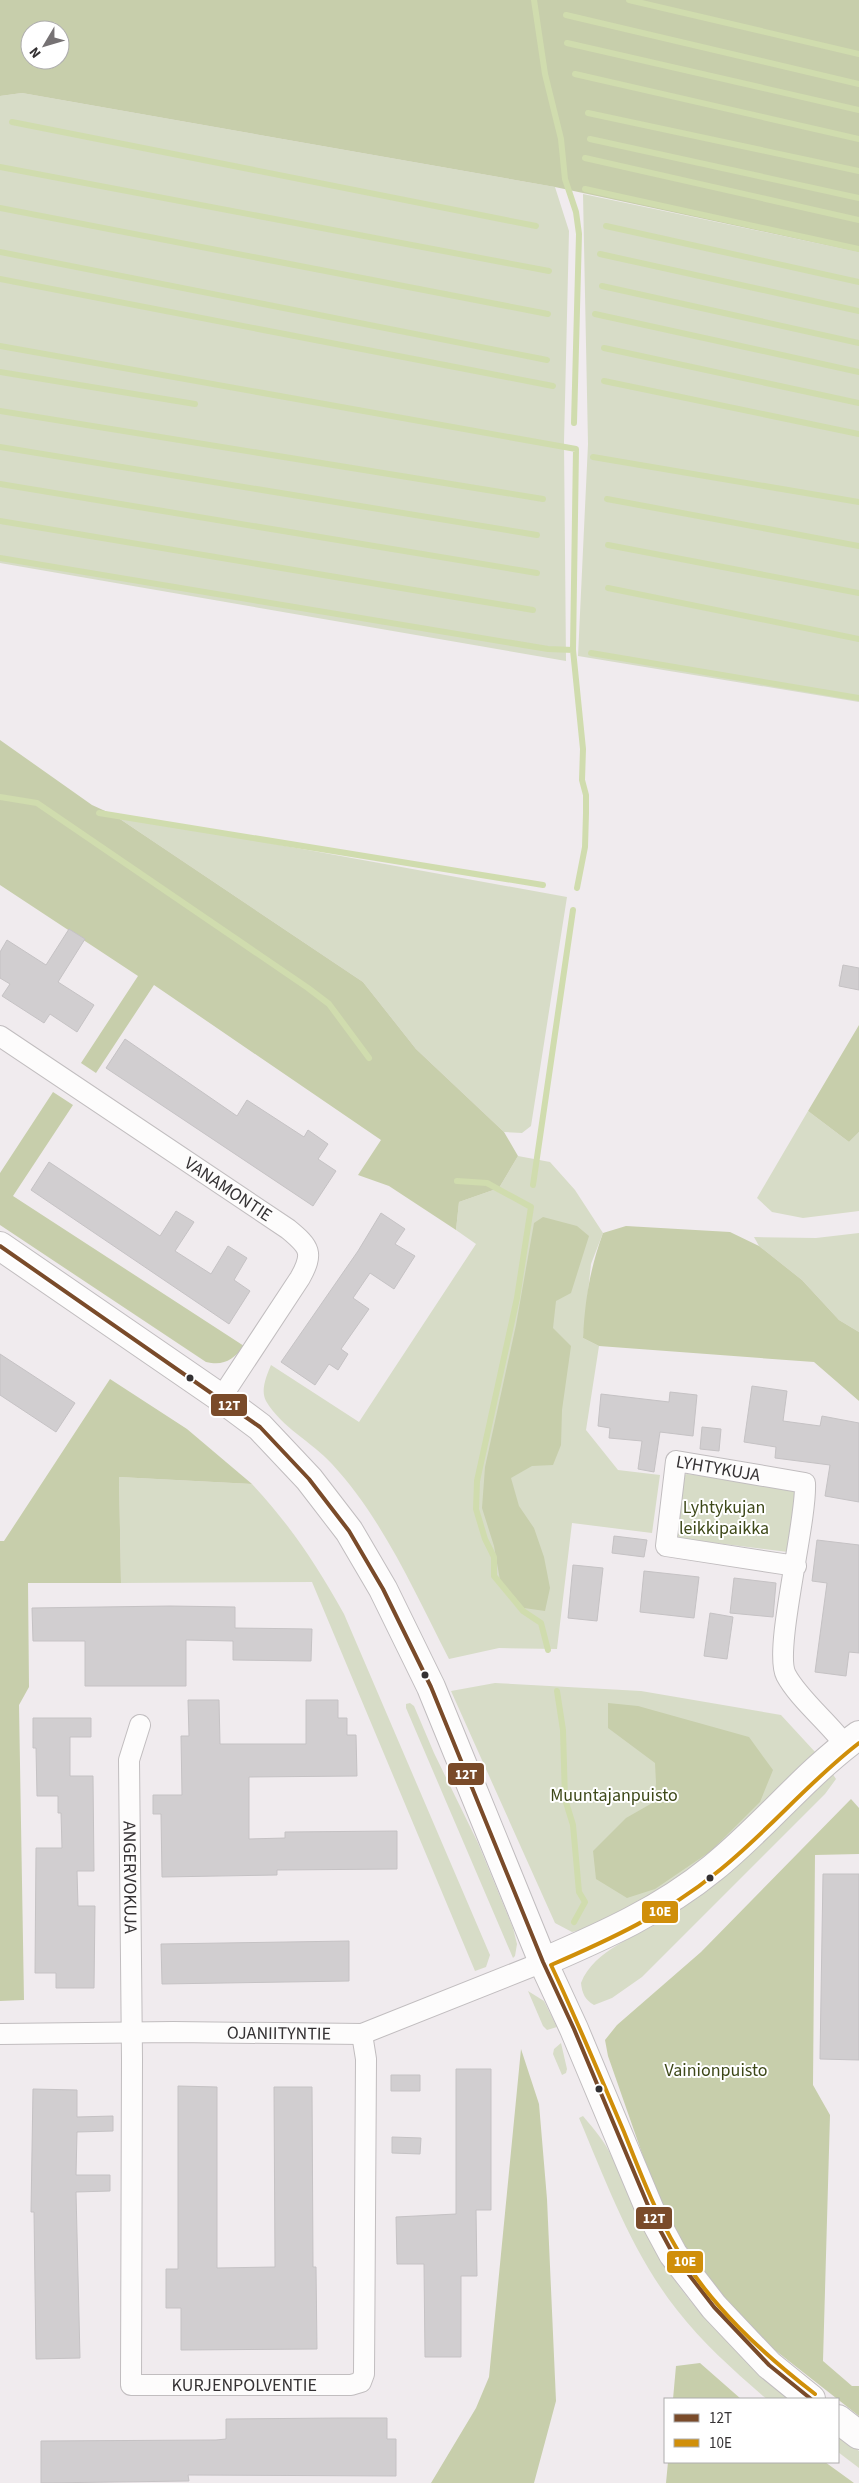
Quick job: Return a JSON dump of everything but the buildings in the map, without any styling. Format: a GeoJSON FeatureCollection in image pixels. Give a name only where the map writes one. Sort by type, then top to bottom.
{"type":"FeatureCollection","features":[{"type":"Feature","properties":{"kind":"street","name":"VANAMONTIE"},"geometry":{"type":"LineString","coordinates":[[0,1036],[303,1240],[309,1251],[308,1263],[221,1398]]}},
{"type":"Feature","properties":{"kind":"street"},"geometry":{"type":"LineString","coordinates":[[0,1246],[221,1398],[260,1427],[288,1455],[329,1503],[367,1561],[431,1687],[544,1962],[652,2215],[673,2254],[708,2301],[769,2364],[811,2398]]}},
{"type":"Feature","properties":{"kind":"street","name":"LYHTYKUJA"},"geometry":{"type":"LineString","coordinates":[[796,1566],[666,1546],[676,1461],[803,1482],[805,1485],[796,1566],[783,1646],[784,1671],[796,1688],[852,1740]]}},
{"type":"Feature","properties":{"kind":"street","name":"ANGERVOKUJA"},"geometry":{"type":"LineString","coordinates":[[131,2032],[129,1760],[140,1725]]}},
{"type":"Feature","properties":{"kind":"street"},"geometry":{"type":"LineString","coordinates":[[544,1962],[634,1921],[691,1886],[738,1846],[852,1740]]}},
{"type":"Feature","properties":{"kind":"street","name":"OJANIITYNTIE"},"geometry":{"type":"LineString","coordinates":[[0,2034],[131,2032],[362,2034],[544,1962]]}},
{"type":"Feature","properties":{"kind":"street","name":"KURJENPOLVENTIE"},"geometry":{"type":"LineString","coordinates":[[131,2032],[131,2385],[352,2385],[361,2382],[364,2374],[366,2059],[362,2034]]}},
{"type":"Feature","properties":{"kind":"street"},"geometry":{"type":"LineString","coordinates":[[839,2420],[859,2435]]}},
{"type":"Feature","properties":{"kind":"green space"},"geometry":{"type":"Polygon","coordinates":[[[0,0],[859,0],[859,252],[555,187],[22,93],[0,96],[0,0]]]}},
{"type":"Feature","properties":{"kind":"green space"},"geometry":{"type":"Polygon","coordinates":[[[22,93],[555,187],[569,231],[564,442],[566,661],[0,563],[0,96],[22,93]]]}},
{"type":"Feature","properties":{"kind":"green space"},"geometry":{"type":"Polygon","coordinates":[[[583,194],[859,252],[859,702],[578,656],[588,444],[583,194]]]}},
{"type":"Feature","properties":{"kind":"green space"},"geometry":{"type":"Polygon","coordinates":[[[0,740],[92,805],[114,815],[363,982],[416,1049],[504,1132],[518,1156],[499,1188],[459,1202],[456,1230],[389,1186],[358,1175],[381,1140],[154,985],[96,1073],[81,1063],[138,976],[0,885],[0,740]]]}},
{"type":"Feature","properties":{"kind":"green space"},"geometry":{"type":"Polygon","coordinates":[[[114,815],[567,897],[531,1126],[522,1133],[504,1132],[416,1049],[363,982],[114,815]]]}},
{"type":"Feature","properties":{"kind":"green space"},"geometry":{"type":"Polygon","coordinates":[[[859,1025],[859,1132],[849,1142],[808,1111],[859,1025]]]}},
{"type":"Feature","properties":{"kind":"green space"},"geometry":{"type":"Polygon","coordinates":[[[53,1092],[73,1105],[13,1196],[244,1346],[228,1361],[218,1363],[206,1362],[0,1225],[0,1173],[53,1092]]]}},
{"type":"Feature","properties":{"kind":"green space"},"geometry":{"type":"Polygon","coordinates":[[[808,1111],[849,1142],[859,1132],[859,1211],[803,1218],[772,1212],[757,1198],[808,1111]]]}},
{"type":"Feature","properties":{"kind":"green space"},"geometry":{"type":"Polygon","coordinates":[[[518,1156],[550,1162],[575,1190],[603,1233],[591,1264],[583,1338],[599,1346],[586,1430],[618,1470],[660,1475],[652,1533],[572,1523],[557,1649],[499,1648],[449,1659],[397,1557],[367,1508],[332,1464],[288,1427],[273,1411],[264,1397],[264,1387],[271,1365],[359,1422],[476,1244],[456,1230],[459,1202],[499,1188],[518,1156]]]}},
{"type":"Feature","properties":{"kind":"green space"},"geometry":{"type":"Polygon","coordinates":[[[543,1217],[577,1226],[589,1236],[571,1293],[556,1301],[553,1328],[571,1346],[562,1410],[561,1445],[553,1465],[532,1466],[511,1478],[519,1506],[534,1528],[544,1557],[550,1588],[545,1611],[524,1608],[500,1580],[494,1546],[482,1508],[485,1467],[516,1325],[534,1223],[543,1217]]]}},
{"type":"Feature","properties":{"kind":"green space"},"geometry":{"type":"Polygon","coordinates":[[[626,1226],[730,1232],[759,1246],[802,1280],[839,1320],[859,1332],[859,1401],[814,1362],[599,1346],[583,1338],[589,1284],[603,1233],[626,1226]]]}},
{"type":"Feature","properties":{"kind":"green space"},"geometry":{"type":"Polygon","coordinates":[[[859,1233],[859,1332],[839,1320],[802,1280],[759,1246],[754,1237],[816,1238],[859,1233]]]}},
{"type":"Feature","properties":{"kind":"green space"},"geometry":{"type":"Polygon","coordinates":[[[110,1379],[187,1429],[252,1484],[119,1477],[121,1583],[28,1583],[29,1687],[19,1705],[24,2000],[0,2001],[0,1541],[4,1541],[110,1379]]]}},
{"type":"Feature","properties":{"kind":"green space","name":"Lyhtykujan leikkipaikka"},"geometry":{"type":"Polygon","coordinates":[[[684,1475],[788,1487],[796,1490],[788,1552],[676,1538],[684,1475]]]}},
{"type":"Feature","properties":{"kind":"green space"},"geometry":{"type":"Polygon","coordinates":[[[119,1477],[252,1484],[291,1530],[313,1562],[344,1614],[490,1955],[486,1967],[475,1971],[312,1582],[121,1583],[119,1477]]]}},
{"type":"Feature","properties":{"kind":"green space","name":"Muuntajanpuisto"},"geometry":{"type":"Polygon","coordinates":[[[495,1683],[641,1691],[781,1715],[816,1753],[719,1849],[671,1884],[594,1927],[572,1932],[555,1923],[451,1691],[495,1683]]]}},
{"type":"Feature","properties":{"kind":"green space"},"geometry":{"type":"Polygon","coordinates":[[[410,1703],[414,1706],[434,1753],[478,1843],[513,1928],[517,1944],[513,1958],[406,1708],[406,1704],[410,1703]]]}},
{"type":"Feature","properties":{"kind":"green space"},"geometry":{"type":"Polygon","coordinates":[[[608,1703],[638,1706],[749,1737],[773,1770],[760,1802],[711,1851],[655,1889],[627,1898],[596,1879],[593,1851],[626,1818],[654,1802],[656,1783],[655,1763],[608,1728],[608,1703]]]}},
{"type":"Feature","properties":{"kind":"green space"},"geometry":{"type":"Polygon","coordinates":[[[832,1773],[836,1779],[825,1794],[642,1977],[612,1998],[594,2005],[588,2001],[583,1993],[581,1983],[587,1971],[596,1961],[618,1944],[656,1925],[699,1896],[758,1845],[832,1773]]]}},
{"type":"Feature","properties":{"kind":"green space","name":"Vainionpuisto"},"geometry":{"type":"Polygon","coordinates":[[[851,1799],[859,1808],[859,1854],[815,1855],[813,2085],[830,2115],[823,2361],[852,2386],[859,2386],[859,2416],[839,2400],[839,2398],[836,2398],[753,2333],[737,2316],[682,2244],[651,2179],[608,2056],[605,2040],[617,2025],[701,1952],[851,1799]]]}},
{"type":"Feature","properties":{"kind":"green space"},"geometry":{"type":"Polygon","coordinates":[[[528,1991],[544,2001],[557,2027],[547,2030],[543,2026],[528,1991]]]}},
{"type":"Feature","properties":{"kind":"green space"},"geometry":{"type":"Polygon","coordinates":[[[561,2043],[567,2069],[566,2073],[562,2075],[553,2054],[554,2049],[561,2043]]]}},
{"type":"Feature","properties":{"kind":"green space"},"geometry":{"type":"Polygon","coordinates":[[[521,2049],[539,2104],[547,2199],[556,2401],[534,2483],[431,2483],[476,2408],[489,2377],[521,2049]]]}},
{"type":"Feature","properties":{"kind":"green space"},"geometry":{"type":"Polygon","coordinates":[[[583,2116],[609,2151],[646,2233],[675,2281],[729,2344],[791,2398],[766,2398],[763,2396],[707,2344],[677,2310],[661,2288],[634,2242],[610,2193],[579,2118],[583,2116]]]}},
{"type":"Feature","properties":{"kind":"green space"},"geometry":{"type":"Polygon","coordinates":[[[700,2363],[740,2398],[673,2398],[676,2366],[700,2363]]]}},
{"type":"Feature","properties":{"kind":"green space"},"geometry":{"type":"Polygon","coordinates":[[[839,2435],[859,2451],[859,2468],[839,2453],[839,2435]]]}},
{"type":"Feature","properties":{"kind":"green space"},"geometry":{"type":"Polygon","coordinates":[[[668,2463],[826,2463],[854,2483],[666,2483],[668,2463]]]}},
{"type":"Feature","properties":{"kind":"waterway"},"geometry":{"type":"LineString","coordinates":[[534,0],[545,74],[561,139],[565,179],[576,212],[579,234],[574,423]]}},
{"type":"Feature","properties":{"kind":"waterway"},"geometry":{"type":"LineString","coordinates":[[629,0],[859,54]]}},
{"type":"Feature","properties":{"kind":"waterway"},"geometry":{"type":"LineString","coordinates":[[566,15],[859,84]]}},
{"type":"Feature","properties":{"kind":"waterway"},"geometry":{"type":"LineString","coordinates":[[567,43],[859,110]]}},
{"type":"Feature","properties":{"kind":"waterway"},"geometry":{"type":"LineString","coordinates":[[575,74],[859,139]]}},
{"type":"Feature","properties":{"kind":"waterway"},"geometry":{"type":"LineString","coordinates":[[588,113],[859,171]]}},
{"type":"Feature","properties":{"kind":"waterway"},"geometry":{"type":"LineString","coordinates":[[12,122],[536,226]]}},
{"type":"Feature","properties":{"kind":"waterway"},"geometry":{"type":"LineString","coordinates":[[590,139],[859,198]]}},
{"type":"Feature","properties":{"kind":"waterway"},"geometry":{"type":"LineString","coordinates":[[585,158],[859,220]]}},
{"type":"Feature","properties":{"kind":"waterway"},"geometry":{"type":"LineString","coordinates":[[0,167],[549,271]]}},
{"type":"Feature","properties":{"kind":"waterway"},"geometry":{"type":"LineString","coordinates":[[585,189],[859,249]]}},
{"type":"Feature","properties":{"kind":"waterway"},"geometry":{"type":"LineString","coordinates":[[0,208],[548,314]]}},
{"type":"Feature","properties":{"kind":"waterway"},"geometry":{"type":"LineString","coordinates":[[606,226],[859,282]]}},
{"type":"Feature","properties":{"kind":"waterway"},"geometry":{"type":"LineString","coordinates":[[0,252],[547,360]]}},
{"type":"Feature","properties":{"kind":"waterway"},"geometry":{"type":"LineString","coordinates":[[600,254],[859,311]]}},
{"type":"Feature","properties":{"kind":"waterway"},"geometry":{"type":"LineString","coordinates":[[0,279],[553,386]]}},
{"type":"Feature","properties":{"kind":"waterway"},"geometry":{"type":"LineString","coordinates":[[602,286],[859,343]]}},
{"type":"Feature","properties":{"kind":"waterway"},"geometry":{"type":"LineString","coordinates":[[595,314],[859,372]]}},
{"type":"Feature","properties":{"kind":"waterway"},"geometry":{"type":"LineString","coordinates":[[0,346],[576,449],[573,650],[583,749],[582,780],[586,795],[585,847],[577,888]]}},
{"type":"Feature","properties":{"kind":"waterway"},"geometry":{"type":"LineString","coordinates":[[604,348],[859,403]]}},
{"type":"Feature","properties":{"kind":"waterway"},"geometry":{"type":"LineString","coordinates":[[0,372],[195,404]]}},
{"type":"Feature","properties":{"kind":"waterway"},"geometry":{"type":"LineString","coordinates":[[604,381],[859,434]]}},
{"type":"Feature","properties":{"kind":"waterway"},"geometry":{"type":"LineString","coordinates":[[0,411],[543,499]]}},
{"type":"Feature","properties":{"kind":"waterway"},"geometry":{"type":"LineString","coordinates":[[0,447],[537,535]]}},
{"type":"Feature","properties":{"kind":"waterway"},"geometry":{"type":"LineString","coordinates":[[593,457],[859,502]]}},
{"type":"Feature","properties":{"kind":"waterway"},"geometry":{"type":"LineString","coordinates":[[0,484],[537,573]]}},
{"type":"Feature","properties":{"kind":"waterway"},"geometry":{"type":"LineString","coordinates":[[607,499],[859,546]]}},
{"type":"Feature","properties":{"kind":"waterway"},"geometry":{"type":"LineString","coordinates":[[0,521],[533,610]]}},
{"type":"Feature","properties":{"kind":"waterway"},"geometry":{"type":"LineString","coordinates":[[608,545],[859,593]]}},
{"type":"Feature","properties":{"kind":"waterway"},"geometry":{"type":"LineString","coordinates":[[0,558],[548,649],[573,650]]}},
{"type":"Feature","properties":{"kind":"waterway"},"geometry":{"type":"LineString","coordinates":[[608,588],[859,639]]}},
{"type":"Feature","properties":{"kind":"waterway"},"geometry":{"type":"LineString","coordinates":[[591,653],[859,698]]}},
{"type":"Feature","properties":{"kind":"waterway"},"geometry":{"type":"LineString","coordinates":[[0,797],[37,803],[308,988],[329,1004],[369,1058]]}},
{"type":"Feature","properties":{"kind":"waterway"},"geometry":{"type":"LineString","coordinates":[[99,813],[543,885]]}},
{"type":"Feature","properties":{"kind":"waterway"},"geometry":{"type":"LineString","coordinates":[[533,1185],[573,910]]}},
{"type":"Feature","properties":{"kind":"waterway"},"geometry":{"type":"LineString","coordinates":[[457,1181],[487,1183],[531,1207],[517,1298],[477,1481],[476,1509],[485,1539],[494,1557],[494,1576],[523,1611],[541,1623],[548,1650]]}},
{"type":"Feature","properties":{"kind":"waterway"},"geometry":{"type":"LineString","coordinates":[[557,1691],[563,1730],[565,1799],[573,1825],[579,1892],[585,1902],[574,1922]]}},
{"type":"Feature","properties":{"kind":"transit line","name":"12T"},"geometry":{"type":"LineString","coordinates":[[0,1246],[260,1427],[309,1479],[349,1531],[383,1589],[431,1687],[543,1962],[574,2029],[652,2215],[673,2254],[714,2307],[769,2365],[810,2398]]}},
{"type":"Feature","properties":{"kind":"transit line","name":"10E"},"geometry":{"type":"LineString","coordinates":[[815,2394],[739,2328],[706,2290],[677,2249],[648,2192],[624,2132],[551,1965],[637,1925],[678,1901],[735,1858],[822,1774],[859,1743]]}}]}
